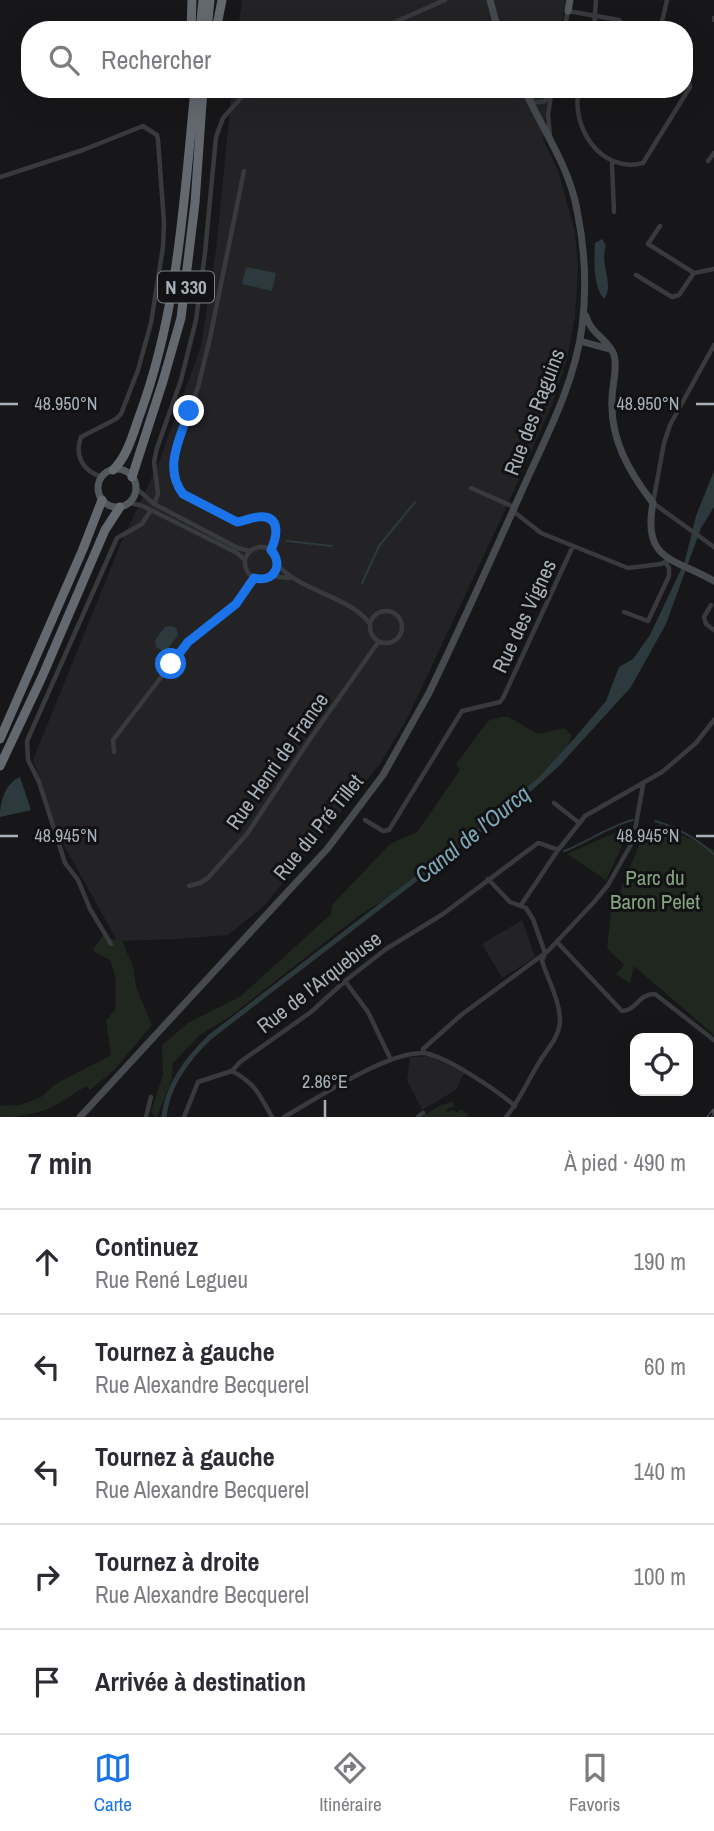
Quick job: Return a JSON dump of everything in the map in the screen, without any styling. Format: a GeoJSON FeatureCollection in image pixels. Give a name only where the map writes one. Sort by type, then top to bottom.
{"type":"FeatureCollection","features":[{"type":"Feature","properties":{"kind":"highway"},"geometry":{"type":"LineString","coordinates":[[191,21],[192,0]]}},
{"type":"Feature","properties":{"kind":"highway"},"geometry":{"type":"LineString","coordinates":[[201,21],[203,0]]}},
{"type":"Feature","properties":{"kind":"highway"},"geometry":{"type":"LineString","coordinates":[[208,21],[210,0]]}},
{"type":"Feature","properties":{"kind":"highway"},"geometry":{"type":"LineString","coordinates":[[218,21],[222,0]]}},
{"type":"Feature","properties":{"kind":"highway"},"geometry":{"type":"LineString","coordinates":[[188,98],[190,138]]}},
{"type":"Feature","properties":{"kind":"highway","name":"N 330"},"geometry":{"type":"LineString","coordinates":[[113,470],[127,449],[135,430],[163,340],[176,266],[194,98]]}},
{"type":"Feature","properties":{"kind":"highway","name":"N 330"},"geometry":{"type":"LineString","coordinates":[[132,477],[181,318],[195,203],[202,98]]}},
{"type":"Feature","properties":{"kind":"highway"},"geometry":{"type":"LineString","coordinates":[[0,739],[102,500]]}},
{"type":"Feature","properties":{"kind":"highway"},"geometry":{"type":"LineString","coordinates":[[0,766],[42,677],[105,530],[124,505]]}},
{"type":"Feature","properties":{"kind":"main road"},"geometry":{"type":"LineString","coordinates":[[568,10],[570,0]]}},
{"type":"Feature","properties":{"kind":"main road"},"geometry":{"type":"LineString","coordinates":[[102,477],[98,488],[102,500],[110,506],[124,505],[132,499],[135,487],[132,477],[124,471],[113,470]]}},
{"type":"Feature","properties":{"kind":"main road","name":"N 330"},"geometry":{"type":"LineString","coordinates":[[102,477],[113,470]]}},
{"type":"Feature","properties":{"kind":"street"},"geometry":{"type":"LineString","coordinates":[[397,21],[445,0]]}},
{"type":"Feature","properties":{"kind":"street"},"geometry":{"type":"LineString","coordinates":[[490,0],[496,21]]}},
{"type":"Feature","properties":{"kind":"street"},"geometry":{"type":"LineString","coordinates":[[595,21],[596,0]]}},
{"type":"Feature","properties":{"kind":"street"},"geometry":{"type":"LineString","coordinates":[[662,21],[667,0]]}},
{"type":"Feature","properties":{"kind":"street"},"geometry":{"type":"LineString","coordinates":[[566,21],[568,10],[620,21]]}},
{"type":"Feature","properties":{"kind":"street"},"geometry":{"type":"LineString","coordinates":[[154,504],[159,494],[154,462],[157,448],[181,380],[196,320],[216,137],[223,118],[241,98]]}},
{"type":"Feature","properties":{"kind":"street","name":"Rue des Raguins"},"geometry":{"type":"LineString","coordinates":[[514,509],[556,415],[575,361],[584,309],[585,264],[572,189],[561,159],[528,98]]}},
{"type":"Feature","properties":{"kind":"street"},"geometry":{"type":"LineString","coordinates":[[533,98],[531,103],[545,101],[547,98]]}},
{"type":"Feature","properties":{"kind":"street"},"geometry":{"type":"LineString","coordinates":[[550,137],[548,115],[551,98]]}},
{"type":"Feature","properties":{"kind":"street"},"geometry":{"type":"LineString","coordinates":[[578,98],[579,122],[587,137],[612,163],[630,167],[643,163],[684,98]]}},
{"type":"Feature","properties":{"kind":"street"},"geometry":{"type":"LineString","coordinates":[[0,177],[83,150],[143,126],[157,135],[164,223],[163,247],[151,323],[138,370],[121,414],[81,437],[78,444],[81,462],[92,474],[102,477]]}},
{"type":"Feature","properties":{"kind":"street"},"geometry":{"type":"LineString","coordinates":[[708,161],[714,153]]}},
{"type":"Feature","properties":{"kind":"street"},"geometry":{"type":"LineString","coordinates":[[612,163],[614,212]]}},
{"type":"Feature","properties":{"kind":"street"},"geometry":{"type":"LineString","coordinates":[[244,171],[207,351],[198,387],[172,463],[177,486],[183,494],[237,522],[257,517],[266,517],[272,521],[276,527],[276,537],[271,550]]}},
{"type":"Feature","properties":{"kind":"street"},"geometry":{"type":"LineString","coordinates":[[606,204],[614,204]]}},
{"type":"Feature","properties":{"kind":"street"},"geometry":{"type":"LineString","coordinates":[[660,226],[648,244],[694,273],[714,269]]}},
{"type":"Feature","properties":{"kind":"street"},"geometry":{"type":"LineString","coordinates":[[636,275],[672,297],[679,295],[694,273]]}},
{"type":"Feature","properties":{"kind":"street"},"geometry":{"type":"LineString","coordinates":[[584,309],[592,330],[608,347],[615,364],[612,400],[617,439],[632,474],[653,503],[714,547]]}},
{"type":"Feature","properties":{"kind":"street"},"geometry":{"type":"LineString","coordinates":[[580,338],[590,335],[608,347]]}},
{"type":"Feature","properties":{"kind":"street"},"geometry":{"type":"LineString","coordinates":[[624,612],[648,621],[668,576],[670,562],[653,541],[649,523],[664,443],[670,425],[714,345]]}},
{"type":"Feature","properties":{"kind":"street"},"geometry":{"type":"LineString","coordinates":[[135,487],[154,504],[234,546],[250,551]]}},
{"type":"Feature","properties":{"kind":"street"},"geometry":{"type":"LineString","coordinates":[[471,488],[514,509],[541,533],[628,568],[670,562],[694,569],[714,581]]}},
{"type":"Feature","properties":{"kind":"street"},"geometry":{"type":"LineString","coordinates":[[124,505],[140,505],[232,550],[245,560]]}},
{"type":"Feature","properties":{"kind":"street","name":"Rue du Pré Tillet"},"geometry":{"type":"LineString","coordinates":[[80,1117],[328,848],[376,784],[407,736],[429,693],[514,509]]}},
{"type":"Feature","properties":{"kind":"street"},"geometry":{"type":"LineString","coordinates":[[111,944],[90,909],[78,880],[65,863],[39,782],[28,760],[27,741],[117,538],[142,524],[151,510]]}},
{"type":"Feature","properties":{"kind":"street","name":"Rue des Vignes"},"geometry":{"type":"LineString","coordinates":[[365,820],[383,831],[389,830],[462,711],[500,702],[573,546]]}},
{"type":"Feature","properties":{"kind":"street"},"geometry":{"type":"LineString","coordinates":[[278,565],[271,576],[263,580],[254,578],[246,571],[245,560],[250,551],[260,547],[271,550],[278,565],[293,579],[359,612],[375,615],[384,611],[394,612],[401,620],[399,636],[385,643],[379,641],[372,634],[370,624],[359,612]]}},
{"type":"Feature","properties":{"kind":"street"},"geometry":{"type":"LineString","coordinates":[[271,576],[293,579]]}},
{"type":"Feature","properties":{"kind":"street"},"geometry":{"type":"LineString","coordinates":[[114,752],[113,740],[188,642],[236,604],[254,578]]}},
{"type":"Feature","properties":{"kind":"street"},"geometry":{"type":"LineString","coordinates":[[711,605],[704,617],[706,624],[714,630]]}},
{"type":"Feature","properties":{"kind":"street"},"geometry":{"type":"LineString","coordinates":[[370,624],[375,615]]}},
{"type":"Feature","properties":{"kind":"street","name":"Rue Henri de France"},"geometry":{"type":"LineString","coordinates":[[189,886],[200,884],[208,878],[247,834],[379,641]]}},
{"type":"Feature","properties":{"kind":"street"},"geometry":{"type":"LineString","coordinates":[[519,904],[578,822],[592,811],[644,784],[683,754],[714,720]]}},
{"type":"Feature","properties":{"kind":"street"},"geometry":{"type":"LineString","coordinates":[[423,1053],[423,1049],[461,1015],[545,953],[608,885],[633,841],[644,784]]}},
{"type":"Feature","properties":{"kind":"street"},"geometry":{"type":"LineString","coordinates":[[554,803],[578,822]]}},
{"type":"Feature","properties":{"kind":"street","name":"Rue de l'Arquebuse"},"geometry":{"type":"LineString","coordinates":[[184,1117],[198,1082],[232,1071],[240,1062],[311,1012],[386,948],[443,914],[538,843],[550,849],[559,849]]}},
{"type":"Feature","properties":{"kind":"street"},"geometry":{"type":"LineString","coordinates":[[488,879],[510,902],[526,908],[533,919],[545,953],[542,961],[558,1008],[560,1024],[554,1041],[506,1117]]}},
{"type":"Feature","properties":{"kind":"street"},"geometry":{"type":"LineString","coordinates":[[557,942],[622,1011],[630,1010],[644,996],[654,994],[714,1040]]}},
{"type":"Feature","properties":{"kind":"street"},"geometry":{"type":"LineString","coordinates":[[345,981],[368,1012],[391,1060]]}},
{"type":"Feature","properties":{"kind":"street"},"geometry":{"type":"LineString","coordinates":[[284,1117],[391,1060],[423,1053],[478,1079],[515,1106]]}},
{"type":"Feature","properties":{"kind":"street"},"geometry":{"type":"LineString","coordinates":[[232,1071],[251,1082],[272,1117]]}},
{"type":"Feature","properties":{"kind":"street"},"geometry":{"type":"LineString","coordinates":[[146,1117],[151,1097]]}},
{"type":"Feature","properties":{"kind":"shaded area"},"geometry":{"type":"Polygon","coordinates":[[[242,0],[566,0],[562,21],[239,21],[242,0]]]}},
{"type":"Feature","properties":{"kind":"shaded area"},"geometry":{"type":"Polygon","coordinates":[[[231,98],[548,98],[543,140],[558,170],[575,232],[578,268],[575,316],[567,359],[552,405],[407,719],[380,764],[264,906],[228,935],[117,941],[59,836],[33,760],[121,543],[159,462],[201,346],[216,250],[231,98]]]}},
{"type":"Feature","properties":{"kind":"shaded area"},"geometry":{"type":"Polygon","coordinates":[[[602,239],[606,246],[604,259],[608,281],[604,299],[596,280],[595,265],[595,243],[602,239]]]}},
{"type":"Feature","properties":{"kind":"shaded area"},"geometry":{"type":"Polygon","coordinates":[[[246,267],[276,273],[272,291],[242,284],[246,267]]]}},
{"type":"Feature","properties":{"kind":"shaded area"},"geometry":{"type":"Polygon","coordinates":[[[714,471],[714,507],[701,528],[666,624],[631,687],[559,766],[497,822],[493,816],[538,778],[606,701],[619,667],[633,659],[650,635],[685,561],[696,516],[714,471]]]}},
{"type":"Feature","properties":{"kind":"shaded area"},"geometry":{"type":"Polygon","coordinates":[[[165,627],[176,628],[178,635],[167,650],[162,651],[156,647],[155,640],[165,627]]]}},
{"type":"Feature","properties":{"kind":"shaded area"},"geometry":{"type":"Polygon","coordinates":[[[20,777],[31,810],[0,817],[4,794],[20,777]]]}},
{"type":"Feature","properties":{"kind":"shaded area"},"geometry":{"type":"Polygon","coordinates":[[[522,920],[535,957],[502,978],[482,944],[522,920]]]}},
{"type":"Feature","properties":{"kind":"shaded area"},"geometry":{"type":"Polygon","coordinates":[[[430,1056],[464,1073],[456,1090],[422,1110],[407,1080],[410,1057],[430,1056]]]}},
{"type":"Feature","properties":{"kind":"green space"},"geometry":{"type":"Polygon","coordinates":[[[509,717],[538,734],[564,728],[572,735],[566,751],[513,802],[435,868],[360,915],[228,1018],[200,1035],[173,1063],[172,1079],[155,1117],[151,1112],[163,1074],[162,1045],[188,1023],[241,996],[331,914],[332,905],[390,844],[417,832],[460,770],[456,764],[488,721],[509,717]]]}},
{"type":"Feature","properties":{"kind":"green space","name":"Parc du Baron Pelet"},"geometry":{"type":"Polygon","coordinates":[[[660,824],[675,835],[684,836],[714,850],[714,1035],[634,966],[630,983],[616,974],[624,965],[607,948],[611,913],[645,831],[660,824]]]}},
{"type":"Feature","properties":{"kind":"green space"},"geometry":{"type":"Polygon","coordinates":[[[632,825],[606,880],[567,854],[632,825]]]}},
{"type":"Feature","properties":{"kind":"green space"},"geometry":{"type":"Polygon","coordinates":[[[104,934],[106,940],[121,939],[133,966],[136,987],[152,1025],[115,1069],[90,1090],[86,1086],[36,1113],[0,1117],[0,1106],[20,1105],[41,1097],[54,1085],[111,1055],[106,1021],[116,1008],[116,984],[110,960],[93,949],[104,934]]]}},
{"type":"Feature","properties":{"kind":"green space"},"geometry":{"type":"Polygon","coordinates":[[[453,1102],[454,1107],[447,1109],[447,1112],[454,1110],[457,1113],[460,1109],[469,1115],[424,1117],[441,1105],[453,1102]]]}},
{"type":"Feature","properties":{"kind":"waterway"},"geometry":{"type":"LineString","coordinates":[[362,583],[379,546],[415,502]]}},
{"type":"Feature","properties":{"kind":"waterway"},"geometry":{"type":"LineString","coordinates":[[287,541],[332,546]]}},
{"type":"Feature","properties":{"kind":"waterway","name":"Canal de l'Ourcq"},"geometry":{"type":"LineString","coordinates":[[164,1117],[169,1094],[180,1073],[210,1037],[499,815]]}},
{"type":"Feature","properties":{"kind":"waterway"},"geometry":{"type":"LineString","coordinates":[[564,851],[633,820]]}},
{"type":"Feature","properties":{"kind":"waterway"},"geometry":{"type":"LineString","coordinates":[[655,821],[686,834],[714,854]]}},
{"type":"Feature","properties":{"kind":"railway"},"geometry":{"type":"LineString","coordinates":[[709,1117],[714,1111]]}},
{"type":"Feature","properties":{"kind":"route"},"geometry":{"type":"LineString","coordinates":[[171,664],[188,642],[236,604],[254,578],[263,580],[271,576],[278,565],[271,550],[276,537],[276,527],[272,521],[266,517],[257,517],[237,522],[183,494],[177,486],[173,456],[189,411]]}}]}
